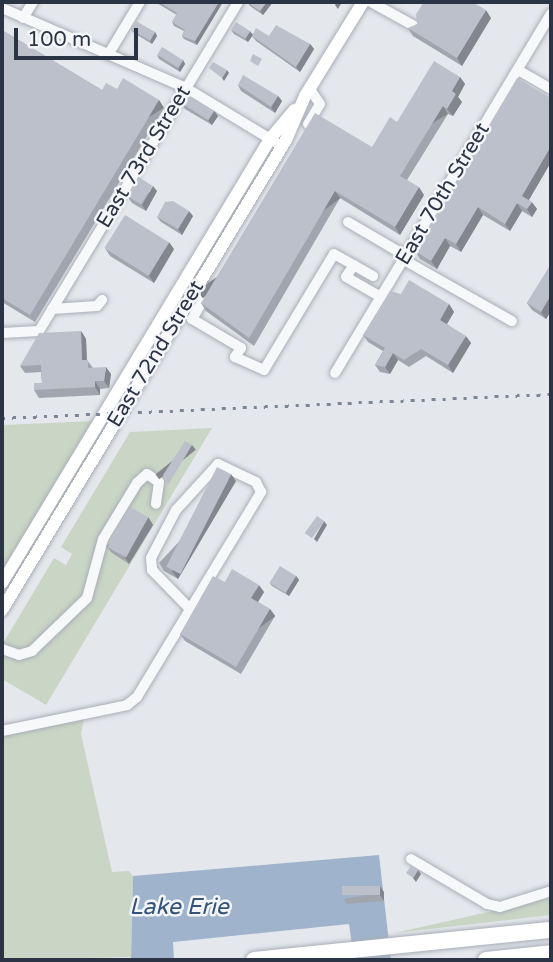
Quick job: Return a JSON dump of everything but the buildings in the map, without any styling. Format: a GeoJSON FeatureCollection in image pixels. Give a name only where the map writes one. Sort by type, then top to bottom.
{"type":"FeatureCollection","features":[{"type":"Feature","properties":{"kind":"highway"},"geometry":{"type":"LineString","coordinates":[[260,960],[551,930]]}},
{"type":"Feature","properties":{"kind":"highway"},"geometry":{"type":"LineString","coordinates":[[486,960],[551,953]]}},
{"type":"Feature","properties":{"kind":"main road","name":"East 72nd Street"},"geometry":{"type":"LineString","coordinates":[[2,610],[282,147],[308,92],[363,2]]}},
{"type":"Feature","properties":{"kind":"main road","name":"East 72nd Street"},"geometry":{"type":"LineString","coordinates":[[2,583],[270,139],[308,92]]}},
{"type":"Feature","properties":{"kind":"street"},"geometry":{"type":"LineString","coordinates":[[23,18],[33,2]]}},
{"type":"Feature","properties":{"kind":"street"},"geometry":{"type":"LineString","coordinates":[[108,55],[139,2]]}},
{"type":"Feature","properties":{"kind":"street","name":"East 73rd Street"},"geometry":{"type":"LineString","coordinates":[[51,311],[238,2]]}},
{"type":"Feature","properties":{"kind":"street"},"geometry":{"type":"LineString","coordinates":[[371,2],[416,27]]}},
{"type":"Feature","properties":{"kind":"street"},"geometry":{"type":"LineString","coordinates":[[2,8],[186,88],[282,147]]}},
{"type":"Feature","properties":{"kind":"street","name":"East 70th Street"},"geometry":{"type":"LineString","coordinates":[[335,373],[551,15]]}},
{"type":"Feature","properties":{"kind":"street"},"geometry":{"type":"LineString","coordinates":[[518,70],[551,89]]}},
{"type":"Feature","properties":{"kind":"street"},"geometry":{"type":"LineString","coordinates":[[308,92],[320,104],[192,319],[240,348],[235,357],[264,370],[334,254],[373,276]]}},
{"type":"Feature","properties":{"kind":"street"},"geometry":{"type":"LineString","coordinates":[[348,222],[512,321]]}},
{"type":"Feature","properties":{"kind":"street"},"geometry":{"type":"LineString","coordinates":[[354,265],[346,277],[381,297]]}},
{"type":"Feature","properties":{"kind":"street"},"geometry":{"type":"LineString","coordinates":[[2,333],[39,331],[51,311],[97,306],[102,300]]}},
{"type":"Feature","properties":{"kind":"street"},"geometry":{"type":"LineString","coordinates":[[2,731],[127,705],[137,697],[261,492],[256,482],[218,464],[176,510],[151,558],[152,570],[190,609]]}},
{"type":"Feature","properties":{"kind":"street"},"geometry":{"type":"LineString","coordinates":[[2,649],[19,655],[32,651],[87,598],[103,539],[136,483],[147,474],[159,482],[156,504]]}},
{"type":"Feature","properties":{"kind":"street"},"geometry":{"type":"LineString","coordinates":[[411,859],[487,904],[500,907],[551,891]]}},
{"type":"Feature","properties":{"kind":"green space"},"geometry":{"type":"Polygon","coordinates":[[[96,421],[2,578],[2,425],[96,421]]]}},
{"type":"Feature","properties":{"kind":"green space"},"geometry":{"type":"Polygon","coordinates":[[[212,428],[46,705],[2,679],[2,645],[54,558],[66,565],[72,554],[61,547],[130,432],[212,428]]]}},
{"type":"Feature","properties":{"kind":"green space"},"geometry":{"type":"Polygon","coordinates":[[[84,719],[81,734],[112,872],[129,871],[133,876],[131,957],[2,960],[2,736],[84,719]]]}},
{"type":"Feature","properties":{"kind":"green space"},"geometry":{"type":"Polygon","coordinates":[[[551,897],[551,915],[395,933],[545,899],[551,897]]]}},
{"type":"Feature","properties":{"kind":"water","name":"Lake Erie"},"geometry":{"type":"Polygon","coordinates":[[[379,855],[391,960],[354,960],[349,924],[173,942],[174,960],[131,960],[133,876],[379,855]]]}},
{"type":"Feature","properties":{"kind":"railway"},"geometry":{"type":"LineString","coordinates":[[2,418],[551,394]]}}]}
